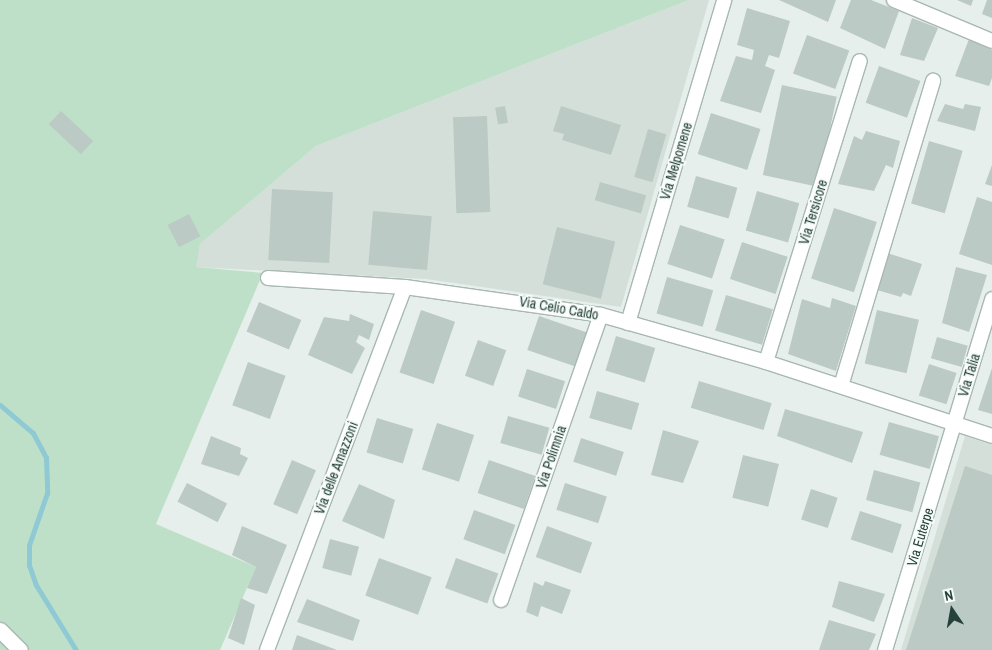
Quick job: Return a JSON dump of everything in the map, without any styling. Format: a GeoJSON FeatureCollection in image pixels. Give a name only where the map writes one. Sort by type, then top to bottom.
{"type":"FeatureCollection","features":[{"type":"Feature","properties":{"kind":"street","name":"Via Melpomene"},"geometry":{"type":"LineString","coordinates":[[628,323],[724,0]]}},
{"type":"Feature","properties":{"kind":"street"},"geometry":{"type":"LineString","coordinates":[[894,0],[992,41]]}},
{"type":"Feature","properties":{"kind":"street","name":"Via Tersicore"},"geometry":{"type":"LineString","coordinates":[[766,362],[860,61]]}},
{"type":"Feature","properties":{"kind":"street"},"geometry":{"type":"LineString","coordinates":[[841,386],[933,82]]}},
{"type":"Feature","properties":{"kind":"street","name":"Via Celio Caldo"},"geometry":{"type":"LineString","coordinates":[[268,278],[405,287],[601,315],[766,362],[992,436]]}},
{"type":"Feature","properties":{"kind":"street","name":"Via delle Amazzoni"},"geometry":{"type":"LineString","coordinates":[[267,650],[405,287]]}},
{"type":"Feature","properties":{"kind":"street","name":"Via Talia"},"geometry":{"type":"LineString","coordinates":[[955,423],[992,299]]}},
{"type":"Feature","properties":{"kind":"street","name":"Via Polimnia"},"geometry":{"type":"LineString","coordinates":[[501,600],[601,315]]}},
{"type":"Feature","properties":{"kind":"street","name":"Via Euterpe"},"geometry":{"type":"LineString","coordinates":[[885,650],[955,423]]}},
{"type":"Feature","properties":{"kind":"street"},"geometry":{"type":"LineString","coordinates":[[0,630],[20,650]]}},
{"type":"Feature","properties":{"kind":"shaded area"},"geometry":{"type":"Polygon","coordinates":[[[689,0],[709,0],[621,307],[426,279],[195,267],[200,244],[316,146],[689,0]]]}},
{"type":"Feature","properties":{"kind":"shaded area"},"geometry":{"type":"Polygon","coordinates":[[[965,436],[992,445],[992,650],[901,650],[965,436]]]}},
{"type":"Feature","properties":{"kind":"green space"},"geometry":{"type":"Polygon","coordinates":[[[0,0],[689,0],[316,146],[200,244],[196,267],[263,273],[156,524],[256,567],[220,650],[0,650],[0,0]]]}},
{"type":"Feature","properties":{"kind":"building"},"geometry":{"type":"Polygon","coordinates":[[[779,0],[836,0],[828,22],[779,0]]]}},
{"type":"Feature","properties":{"kind":"building"},"geometry":{"type":"Polygon","coordinates":[[[851,0],[871,0],[899,11],[885,49],[840,28],[851,0]]]}},
{"type":"Feature","properties":{"kind":"building"},"geometry":{"type":"Polygon","coordinates":[[[957,0],[973,0],[971,6],[957,0]]]}},
{"type":"Feature","properties":{"kind":"building"},"geometry":{"type":"Polygon","coordinates":[[[987,0],[992,0],[992,18],[982,14],[987,0]]]}},
{"type":"Feature","properties":{"kind":"building"},"geometry":{"type":"Polygon","coordinates":[[[747,8],[790,21],[779,58],[769,55],[765,66],[775,70],[761,113],[720,101],[736,56],[752,60],[754,50],[737,45],[747,8]]]}},
{"type":"Feature","properties":{"kind":"building"},"geometry":{"type":"Polygon","coordinates":[[[912,18],[938,28],[924,61],[900,55],[912,18]]]}},
{"type":"Feature","properties":{"kind":"building"},"geometry":{"type":"Polygon","coordinates":[[[807,35],[849,50],[835,89],[793,74],[807,35]]]}},
{"type":"Feature","properties":{"kind":"building"},"geometry":{"type":"Polygon","coordinates":[[[969,39],[992,50],[992,78],[989,86],[955,76],[969,39]]]}},
{"type":"Feature","properties":{"kind":"building"},"geometry":{"type":"Polygon","coordinates":[[[879,66],[920,81],[907,118],[866,103],[879,66]]]}},
{"type":"Feature","properties":{"kind":"building"},"geometry":{"type":"Polygon","coordinates":[[[782,85],[837,97],[818,187],[763,175],[782,85]]]}},
{"type":"Feature","properties":{"kind":"building"},"geometry":{"type":"Polygon","coordinates":[[[945,104],[963,109],[965,104],[981,107],[975,131],[937,121],[945,104]]]}},
{"type":"Feature","properties":{"kind":"building"},"geometry":{"type":"Polygon","coordinates":[[[505,106],[508,123],[498,124],[495,108],[505,106]]]}},
{"type":"Feature","properties":{"kind":"building"},"geometry":{"type":"Polygon","coordinates":[[[561,106],[621,125],[611,155],[562,140],[564,134],[553,131],[561,106]]]}},
{"type":"Feature","properties":{"kind":"building"},"geometry":{"type":"Polygon","coordinates":[[[61,111],[93,141],[81,154],[49,124],[61,111]]]}},
{"type":"Feature","properties":{"kind":"building"},"geometry":{"type":"Polygon","coordinates":[[[711,113],[760,129],[747,170],[698,154],[711,113]]]}},
{"type":"Feature","properties":{"kind":"building"},"geometry":{"type":"Polygon","coordinates":[[[487,116],[490,212],[456,213],[453,117],[487,116]]]}},
{"type":"Feature","properties":{"kind":"building"},"geometry":{"type":"Polygon","coordinates":[[[648,129],[666,134],[652,182],[634,177],[648,129]]]}},
{"type":"Feature","properties":{"kind":"building"},"geometry":{"type":"Polygon","coordinates":[[[866,131],[900,141],[893,168],[886,165],[874,191],[838,184],[854,136],[862,140],[866,131]]]}},
{"type":"Feature","properties":{"kind":"building"},"geometry":{"type":"Polygon","coordinates":[[[929,141],[963,151],[945,213],[911,203],[929,141]]]}},
{"type":"Feature","properties":{"kind":"building"},"geometry":{"type":"Polygon","coordinates":[[[992,165],[992,186],[985,184],[992,165]]]}},
{"type":"Feature","properties":{"kind":"building"},"geometry":{"type":"Polygon","coordinates":[[[696,176],[737,188],[729,219],[687,207],[696,176]]]}},
{"type":"Feature","properties":{"kind":"building"},"geometry":{"type":"Polygon","coordinates":[[[600,182],[646,195],[641,213],[595,200],[600,182]]]}},
{"type":"Feature","properties":{"kind":"building"},"geometry":{"type":"Polygon","coordinates":[[[272,189],[333,192],[329,263],[268,260],[272,189]]]}},
{"type":"Feature","properties":{"kind":"building"},"geometry":{"type":"Polygon","coordinates":[[[757,191],[799,203],[788,243],[746,230],[757,191]]]}},
{"type":"Feature","properties":{"kind":"building"},"geometry":{"type":"Polygon","coordinates":[[[977,197],[992,202],[992,265],[959,254],[977,197]]]}},
{"type":"Feature","properties":{"kind":"building"},"geometry":{"type":"Polygon","coordinates":[[[834,208],[877,222],[854,292],[811,278],[834,208]]]}},
{"type":"Feature","properties":{"kind":"building"},"geometry":{"type":"Polygon","coordinates":[[[373,211],[432,216],[427,270],[368,265],[373,211]]]}},
{"type":"Feature","properties":{"kind":"building"},"geometry":{"type":"Polygon","coordinates":[[[189,214],[200,236],[179,247],[168,225],[189,214]]]}},
{"type":"Feature","properties":{"kind":"building"},"geometry":{"type":"Polygon","coordinates":[[[680,225],[725,240],[712,279],[667,264],[680,225]]]}},
{"type":"Feature","properties":{"kind":"building"},"geometry":{"type":"Polygon","coordinates":[[[557,227],[615,242],[601,299],[543,284],[557,227]]]}},
{"type":"Feature","properties":{"kind":"building"},"geometry":{"type":"Polygon","coordinates":[[[742,242],[788,257],[776,294],[730,279],[742,242]]]}},
{"type":"Feature","properties":{"kind":"building"},"geometry":{"type":"Polygon","coordinates":[[[887,253],[922,264],[911,296],[903,293],[901,297],[877,290],[887,253]]]}},
{"type":"Feature","properties":{"kind":"building"},"geometry":{"type":"Polygon","coordinates":[[[956,267],[987,275],[969,332],[942,323],[956,267]]]}},
{"type":"Feature","properties":{"kind":"building"},"geometry":{"type":"Polygon","coordinates":[[[667,277],[713,290],[703,327],[657,314],[667,277]]]}},
{"type":"Feature","properties":{"kind":"building"},"geometry":{"type":"Polygon","coordinates":[[[726,295],[773,309],[762,345],[715,330],[726,295]]]}},
{"type":"Feature","properties":{"kind":"building"},"geometry":{"type":"Polygon","coordinates":[[[832,298],[856,306],[836,371],[788,354],[802,299],[830,308],[832,298]]]}},
{"type":"Feature","properties":{"kind":"building"},"geometry":{"type":"Polygon","coordinates":[[[259,302],[301,320],[289,349],[246,331],[259,302]]]}},
{"type":"Feature","properties":{"kind":"building"},"geometry":{"type":"Polygon","coordinates":[[[421,310],[455,322],[434,384],[400,372],[421,310]]]}},
{"type":"Feature","properties":{"kind":"building"},"geometry":{"type":"Polygon","coordinates":[[[877,310],[919,320],[907,373],[865,364],[877,310]]]}},
{"type":"Feature","properties":{"kind":"building"},"geometry":{"type":"Polygon","coordinates":[[[350,314],[374,324],[369,340],[359,335],[356,342],[365,348],[352,374],[308,355],[324,317],[349,321],[350,314]]]}},
{"type":"Feature","properties":{"kind":"building"},"geometry":{"type":"Polygon","coordinates":[[[539,316],[586,332],[575,366],[527,350],[539,316]]]}},
{"type":"Feature","properties":{"kind":"building"},"geometry":{"type":"Polygon","coordinates":[[[616,336],[655,348],[645,382],[605,370],[616,336]]]}},
{"type":"Feature","properties":{"kind":"building"},"geometry":{"type":"Polygon","coordinates":[[[937,337],[968,346],[962,367],[931,358],[937,337]]]}},
{"type":"Feature","properties":{"kind":"building"},"geometry":{"type":"Polygon","coordinates":[[[478,340],[506,350],[493,386],[465,376],[478,340]]]}},
{"type":"Feature","properties":{"kind":"building"},"geometry":{"type":"Polygon","coordinates":[[[248,362],[286,376],[270,419],[232,405],[248,362]]]}},
{"type":"Feature","properties":{"kind":"building"},"geometry":{"type":"Polygon","coordinates":[[[929,364],[957,373],[946,404],[919,395],[929,364]]]}},
{"type":"Feature","properties":{"kind":"building"},"geometry":{"type":"Polygon","coordinates":[[[992,368],[992,414],[978,410],[992,368]]]}},
{"type":"Feature","properties":{"kind":"building"},"geometry":{"type":"Polygon","coordinates":[[[527,369],[565,381],[556,409],[518,397],[527,369]]]}},
{"type":"Feature","properties":{"kind":"building"},"geometry":{"type":"Polygon","coordinates":[[[699,381],[772,403],[763,430],[691,408],[699,381]]]}},
{"type":"Feature","properties":{"kind":"building"},"geometry":{"type":"Polygon","coordinates":[[[597,391],[639,403],[632,430],[589,418],[597,391]]]}},
{"type":"Feature","properties":{"kind":"building"},"geometry":{"type":"Polygon","coordinates":[[[785,409],[863,432],[852,463],[777,436],[785,409]]]}},
{"type":"Feature","properties":{"kind":"building"},"geometry":{"type":"Polygon","coordinates":[[[508,416],[549,428],[542,455],[500,443],[508,416]]]}},
{"type":"Feature","properties":{"kind":"building"},"geometry":{"type":"Polygon","coordinates":[[[377,418],[413,429],[403,464],[366,452],[377,418]]]}},
{"type":"Feature","properties":{"kind":"building"},"geometry":{"type":"Polygon","coordinates":[[[889,422],[939,436],[930,469],[880,455],[889,422]]]}},
{"type":"Feature","properties":{"kind":"building"},"geometry":{"type":"Polygon","coordinates":[[[437,423],[474,435],[459,482],[422,470],[437,423]]]}},
{"type":"Feature","properties":{"kind":"building"},"geometry":{"type":"Polygon","coordinates":[[[663,430],[699,441],[683,483],[651,475],[663,430]]]}},
{"type":"Feature","properties":{"kind":"building"},"geometry":{"type":"Polygon","coordinates":[[[211,436],[241,448],[240,454],[248,458],[239,476],[201,464],[211,436]]]}},
{"type":"Feature","properties":{"kind":"building"},"geometry":{"type":"Polygon","coordinates":[[[581,438],[624,452],[616,476],[573,462],[581,438]]]}},
{"type":"Feature","properties":{"kind":"building"},"geometry":{"type":"Polygon","coordinates":[[[743,455],[779,464],[768,507],[732,498],[743,455]]]}},
{"type":"Feature","properties":{"kind":"building"},"geometry":{"type":"Polygon","coordinates":[[[292,460],[316,470],[297,514],[273,504],[292,460]]]}},
{"type":"Feature","properties":{"kind":"building"},"geometry":{"type":"Polygon","coordinates":[[[489,460],[535,476],[524,509],[478,493],[489,460]]]}},
{"type":"Feature","properties":{"kind":"building"},"geometry":{"type":"Polygon","coordinates":[[[965,466],[992,475],[992,650],[906,650],[965,466]]]}},
{"type":"Feature","properties":{"kind":"building"},"geometry":{"type":"Polygon","coordinates":[[[874,470],[920,482],[912,512],[866,500],[874,470]]]}},
{"type":"Feature","properties":{"kind":"building"},"geometry":{"type":"Polygon","coordinates":[[[187,483],[227,503],[218,522],[177,502],[187,483]]]}},
{"type":"Feature","properties":{"kind":"building"},"geometry":{"type":"Polygon","coordinates":[[[565,483],[607,497],[598,523],[556,510],[565,483]]]}},
{"type":"Feature","properties":{"kind":"building"},"geometry":{"type":"Polygon","coordinates":[[[359,484],[395,500],[384,539],[342,521],[359,484]]]}},
{"type":"Feature","properties":{"kind":"building"},"geometry":{"type":"Polygon","coordinates":[[[811,489],[838,498],[828,528],[801,519],[811,489]]]}},
{"type":"Feature","properties":{"kind":"building"},"geometry":{"type":"Polygon","coordinates":[[[474,510],[515,525],[505,554],[463,539],[474,510]]]}},
{"type":"Feature","properties":{"kind":"building"},"geometry":{"type":"Polygon","coordinates":[[[860,511],[902,525],[893,553],[851,540],[860,511]]]}},
{"type":"Feature","properties":{"kind":"building"},"geometry":{"type":"Polygon","coordinates":[[[242,526],[287,545],[267,594],[247,588],[256,567],[232,555],[242,526]]]}},
{"type":"Feature","properties":{"kind":"building"},"geometry":{"type":"Polygon","coordinates":[[[547,526],[592,542],[581,573],[536,557],[547,526]]]}},
{"type":"Feature","properties":{"kind":"building"},"geometry":{"type":"Polygon","coordinates":[[[330,539],[359,547],[351,576],[322,568],[330,539]]]}},
{"type":"Feature","properties":{"kind":"building"},"geometry":{"type":"Polygon","coordinates":[[[379,558],[432,577],[418,615],[365,596],[379,558]]]}},
{"type":"Feature","properties":{"kind":"building"},"geometry":{"type":"Polygon","coordinates":[[[456,558],[498,573],[487,603],[445,588],[456,558]]]}},
{"type":"Feature","properties":{"kind":"building"},"geometry":{"type":"Polygon","coordinates":[[[545,581],[571,590],[562,614],[541,606],[538,617],[526,612],[534,582],[543,586],[545,581]]]}},
{"type":"Feature","properties":{"kind":"building"},"geometry":{"type":"Polygon","coordinates":[[[839,581],[885,594],[874,622],[832,607],[839,581]]]}},
{"type":"Feature","properties":{"kind":"building"},"geometry":{"type":"Polygon","coordinates":[[[241,598],[255,605],[244,645],[228,638],[241,598]]]}},
{"type":"Feature","properties":{"kind":"building"},"geometry":{"type":"Polygon","coordinates":[[[307,599],[360,620],[353,641],[297,622],[307,599]]]}},
{"type":"Feature","properties":{"kind":"building"},"geometry":{"type":"Polygon","coordinates":[[[829,620],[876,634],[869,650],[819,650],[829,620]]]}},
{"type":"Feature","properties":{"kind":"building"},"geometry":{"type":"Polygon","coordinates":[[[297,635],[337,650],[292,650],[297,635]]]}},
{"type":"Feature","properties":{"kind":"waterway"},"geometry":{"type":"LineString","coordinates":[[0,405],[33,433],[46,457],[47,493],[29,545],[29,565],[36,585],[76,650]]}}]}
